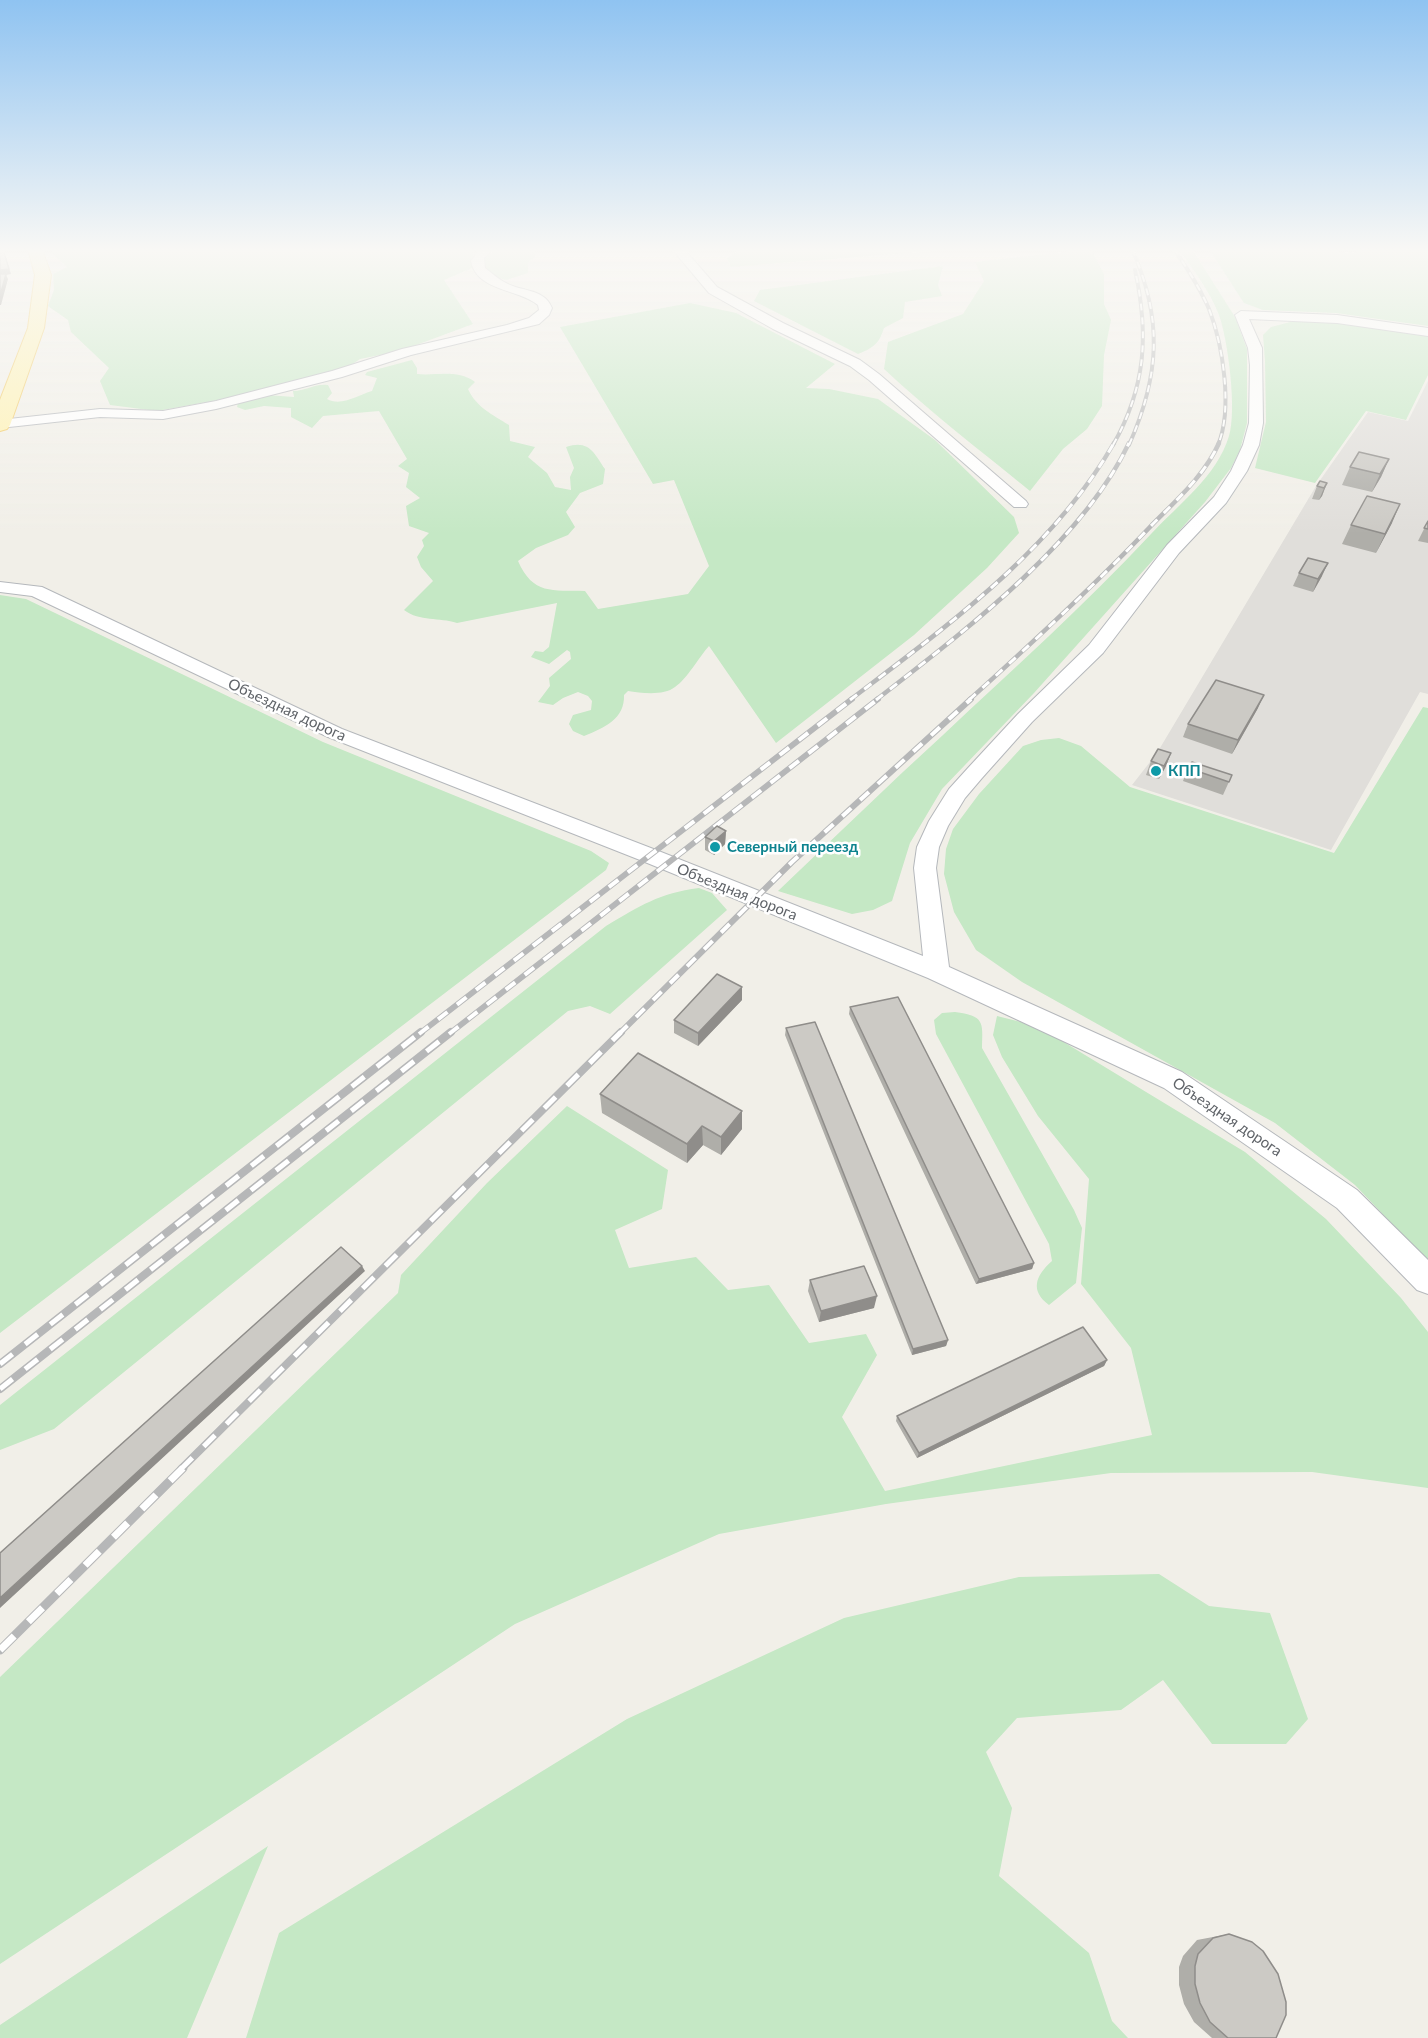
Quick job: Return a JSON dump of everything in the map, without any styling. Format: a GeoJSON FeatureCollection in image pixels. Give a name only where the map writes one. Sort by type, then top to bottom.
{"type":"FeatureCollection","features":[{"type":"Feature","properties":{"kind":"main road"},"geometry":{"type":"LineString","coordinates":[[0,425],[30,344]]}},
{"type":"Feature","properties":{"kind":"street"},"geometry":{"type":"LineString","coordinates":[[0,425],[100,413],[142,416],[171,414],[311,381],[441,344]]}},
{"type":"Feature","properties":{"kind":"street"},"geometry":{"type":"LineString","coordinates":[[816,344],[855,363],[874,377],[1020,504]]}},
{"type":"Feature","properties":{"kind":"street"},"geometry":{"type":"LineString","coordinates":[[937,972],[925,868],[928,847],[937,825],[975,773],[1025,718],[1096,649],[1173,549],[1220,500],[1239,471],[1251,445],[1256,423],[1257,365],[1253,344]]}},
{"type":"Feature","properties":{"kind":"street"},"geometry":{"type":"LineString","coordinates":[[0,581],[36,591]]}},
{"type":"Feature","properties":{"kind":"street","name":"Объездная дорога"},"geometry":{"type":"LineString","coordinates":[[0,586],[36,591],[335,733],[648,855],[937,972],[1173,1080],[1347,1199],[1428,1280]]}},
{"type":"Feature","properties":{"kind":"shaded area"},"geometry":{"type":"Polygon","coordinates":[[[1428,381],[1428,694],[1420,692],[1331,850],[1132,785],[1157,753],[1316,486],[1368,412],[1408,421],[1428,381]]]}},
{"type":"Feature","properties":{"kind":"green space"},"geometry":{"type":"Polygon","coordinates":[[[84,344],[419,344],[400,351],[360,359],[345,369],[218,400],[157,411],[110,405],[100,381],[109,368],[84,344]]]}},
{"type":"Feature","properties":{"kind":"green space"},"geometry":{"type":"Polygon","coordinates":[[[570,344],[796,344],[835,364],[806,388],[829,389],[878,399],[935,440],[1014,517],[1019,533],[987,568],[914,635],[776,743],[709,646],[684,679],[675,687],[659,693],[628,691],[624,695],[621,710],[617,716],[599,730],[584,736],[573,731],[569,724],[573,715],[591,710],[592,701],[588,696],[578,692],[553,705],[538,702],[550,686],[549,678],[571,659],[570,652],[567,650],[549,664],[531,657],[535,651],[543,652],[549,647],[557,603],[457,623],[423,618],[404,610],[433,581],[421,567],[417,557],[424,546],[422,540],[429,533],[409,526],[406,506],[420,498],[406,487],[409,473],[398,466],[407,459],[379,411],[323,416],[312,428],[291,417],[291,408],[264,406],[245,410],[237,407],[238,403],[267,395],[294,397],[293,391],[323,385],[328,385],[332,393],[327,399],[338,402],[350,400],[372,391],[377,378],[365,375],[367,372],[412,360],[417,368],[417,374],[454,374],[468,378],[475,382],[468,389],[476,401],[509,425],[510,441],[535,447],[528,457],[547,473],[555,487],[571,490],[570,477],[574,468],[566,447],[586,446],[605,469],[603,484],[580,493],[566,512],[575,527],[568,535],[536,548],[518,561],[530,580],[537,585],[553,590],[585,591],[598,609],[688,594],[709,566],[674,480],[653,484],[570,344]]]}},
{"type":"Feature","properties":{"kind":"green space"},"geometry":{"type":"Polygon","coordinates":[[[839,344],[876,344],[858,354],[839,344]]]}},
{"type":"Feature","properties":{"kind":"green space"},"geometry":{"type":"Polygon","coordinates":[[[888,344],[1106,344],[1102,406],[1087,429],[1063,449],[1030,491],[937,416],[884,369],[888,344]]]}},
{"type":"Feature","properties":{"kind":"green space"},"geometry":{"type":"Polygon","coordinates":[[[1225,344],[1245,344],[1247,423],[1240,450],[1231,468],[1205,502],[1034,693],[942,789],[910,843],[892,901],[873,910],[852,914],[778,891],[1074,612],[1196,489],[1216,464],[1229,436],[1232,410],[1225,344]]]}},
{"type":"Feature","properties":{"kind":"green space"},"geometry":{"type":"Polygon","coordinates":[[[1264,344],[1428,344],[1428,375],[1406,420],[1366,411],[1315,483],[1255,468],[1266,422],[1264,344]]]}},
{"type":"Feature","properties":{"kind":"green space"},"geometry":{"type":"Polygon","coordinates":[[[0,595],[26,599],[323,742],[591,851],[609,863],[606,870],[0,1333],[0,595]]]}},
{"type":"Feature","properties":{"kind":"green space"},"geometry":{"type":"Polygon","coordinates":[[[1423,707],[1428,708],[1428,1262],[1355,1185],[1275,1123],[1022,982],[976,950],[954,912],[944,874],[946,849],[953,829],[979,794],[1023,746],[1041,740],[1059,738],[1081,746],[1130,787],[1334,853],[1423,707]]]}},
{"type":"Feature","properties":{"kind":"green space"},"geometry":{"type":"Polygon","coordinates":[[[699,888],[712,893],[727,910],[610,1014],[590,1006],[568,1011],[54,1429],[0,1450],[0,1405],[606,926],[661,897],[699,888]]]}},
{"type":"Feature","properties":{"kind":"green space"},"geometry":{"type":"Polygon","coordinates":[[[955,1012],[972,1016],[980,1021],[982,1048],[1082,1228],[1076,1283],[1049,1305],[1039,1294],[1037,1283],[1042,1272],[1052,1261],[1049,1244],[936,1034],[934,1020],[942,1013],[955,1012]]]}},
{"type":"Feature","properties":{"kind":"green space"},"geometry":{"type":"Polygon","coordinates":[[[997,1016],[1025,1023],[1062,1041],[1245,1152],[1326,1219],[1401,1298],[1428,1332],[1428,1488],[1312,1472],[1111,1473],[886,1504],[719,1534],[515,1624],[0,1964],[0,1677],[398,1293],[401,1275],[487,1183],[567,1106],[668,1170],[662,1209],[615,1230],[629,1268],[696,1257],[728,1290],[769,1285],[809,1343],[866,1334],[877,1355],[842,1417],[885,1491],[1152,1435],[1131,1348],[1081,1284],[1089,1179],[1038,1116],[1002,1057],[993,1035],[997,1016]]]}},
{"type":"Feature","properties":{"kind":"green space"},"geometry":{"type":"Polygon","coordinates":[[[1159,1574],[1209,1606],[1270,1613],[1308,1719],[1286,1744],[1212,1744],[1163,1680],[1121,1710],[1017,1718],[986,1752],[1012,1808],[999,1876],[1089,1953],[1112,2021],[1128,2038],[246,2038],[279,1933],[627,1719],[844,1618],[1019,1577],[1159,1574]]]}},
{"type":"Feature","properties":{"kind":"green space"},"geometry":{"type":"Polygon","coordinates":[[[268,1846],[187,2038],[0,2038],[0,2025],[268,1846]]]}},
{"type":"Feature","properties":{"kind":"building"},"geometry":{"type":"Polygon","coordinates":[[[1359,452],[1389,459],[1380,474],[1350,467],[1359,452]]]}},
{"type":"Feature","properties":{"kind":"building"},"geometry":{"type":"Polygon","coordinates":[[[1320,481],[1327,483],[1324,488],[1317,486],[1320,481]]]}},
{"type":"Feature","properties":{"kind":"building"},"geometry":{"type":"Polygon","coordinates":[[[1367,496],[1400,504],[1385,534],[1351,525],[1367,496]]]}},
{"type":"Feature","properties":{"kind":"building"},"geometry":{"type":"Polygon","coordinates":[[[1308,558],[1328,563],[1318,579],[1299,573],[1308,558]]]}},
{"type":"Feature","properties":{"kind":"building"},"geometry":{"type":"Polygon","coordinates":[[[1216,680],[1264,695],[1238,740],[1188,724],[1216,680]]]}},
{"type":"Feature","properties":{"kind":"building"},"geometry":{"type":"Polygon","coordinates":[[[1158,749],[1171,753],[1164,766],[1151,761],[1158,749]]]}},
{"type":"Feature","properties":{"kind":"building"},"geometry":{"type":"Polygon","coordinates":[[[1192,762],[1232,775],[1229,782],[1188,768],[1192,762]]]}},
{"type":"Feature","properties":{"kind":"building"},"geometry":{"type":"Polygon","coordinates":[[[717,826],[726,831],[714,841],[705,837],[717,826]]]}},
{"type":"Feature","properties":{"kind":"building"},"geometry":{"type":"Polygon","coordinates":[[[717,974],[742,987],[698,1033],[674,1020],[717,974]]]}},
{"type":"Feature","properties":{"kind":"building"},"geometry":{"type":"Polygon","coordinates":[[[898,997],[1034,1263],[979,1279],[850,1007],[898,997]]]}},
{"type":"Feature","properties":{"kind":"building"},"geometry":{"type":"Polygon","coordinates":[[[815,1022],[948,1340],[913,1349],[786,1028],[815,1022]]]}},
{"type":"Feature","properties":{"kind":"building"},"geometry":{"type":"Polygon","coordinates":[[[638,1053],[742,1111],[721,1137],[702,1126],[687,1144],[600,1094],[638,1053]]]}},
{"type":"Feature","properties":{"kind":"building"},"geometry":{"type":"Polygon","coordinates":[[[341,1247],[362,1266],[0,1598],[0,1553],[341,1247]]]}},
{"type":"Feature","properties":{"kind":"building"},"geometry":{"type":"Polygon","coordinates":[[[864,1266],[877,1296],[821,1311],[810,1280],[864,1266]]]}},
{"type":"Feature","properties":{"kind":"building"},"geometry":{"type":"Polygon","coordinates":[[[1083,1327],[1107,1360],[919,1453],[897,1416],[1083,1327]]]}},
{"type":"Feature","properties":{"kind":"building"},"geometry":{"type":"Polygon","coordinates":[[[1229,1934],[1252,1942],[1263,1951],[1278,1974],[1286,2002],[1286,2015],[1276,2038],[1228,2038],[1210,2022],[1200,2003],[1195,1984],[1198,1954],[1213,1938],[1229,1934]]]}},
{"type":"Feature","properties":{"kind":"railway"},"geometry":{"type":"LineString","coordinates":[[1114,443],[1132,402],[1142,360],[1143,344]]}},
{"type":"Feature","properties":{"kind":"railway"},"geometry":{"type":"LineString","coordinates":[[1129,445],[1147,395],[1154,344]]}},
{"type":"Feature","properties":{"kind":"railway"},"geometry":{"type":"LineString","coordinates":[[1218,445],[1225,414],[1224,377],[1219,344]]}},
{"type":"Feature","properties":{"kind":"railway"},"geometry":{"type":"LineString","coordinates":[[850,700],[960,615],[1029,552],[1089,482],[1114,443]]}},
{"type":"Feature","properties":{"kind":"railway"},"geometry":{"type":"LineString","coordinates":[[876,700],[981,616],[1051,551],[1082,516],[1108,480],[1129,443]]}},
{"type":"Feature","properties":{"kind":"railway"},"geometry":{"type":"LineString","coordinates":[[969,700],[1083,594],[1178,499],[1197,478],[1218,445]]}},
{"type":"Feature","properties":{"kind":"railway"},"geometry":{"type":"LineString","coordinates":[[419,1034],[852,699]]}},
{"type":"Feature","properties":{"kind":"railway"},"geometry":{"type":"LineString","coordinates":[[449,1034],[878,699]]}},
{"type":"Feature","properties":{"kind":"railway"},"geometry":{"type":"LineString","coordinates":[[619,1034],[792,862],[971,699]]}},
{"type":"Feature","properties":{"kind":"railway"},"geometry":{"type":"LineString","coordinates":[[0,1364],[421,1032]]}},
{"type":"Feature","properties":{"kind":"railway"},"geometry":{"type":"LineString","coordinates":[[0,1389],[451,1032]]}},
{"type":"Feature","properties":{"kind":"railway"},"geometry":{"type":"LineString","coordinates":[[181,1469],[621,1032]]}},
{"type":"Feature","properties":{"kind":"railway"},"geometry":{"type":"LineString","coordinates":[[0,1650],[183,1468]]}},
{"type":"Feature","properties":{"kind":"place","name":"КПП"},"geometry":{"type":"Point","coordinates":[1156,771]}},
{"type":"Feature","properties":{"kind":"place","name":"Северный переезд"},"geometry":{"type":"Point","coordinates":[715,847]}}]}
